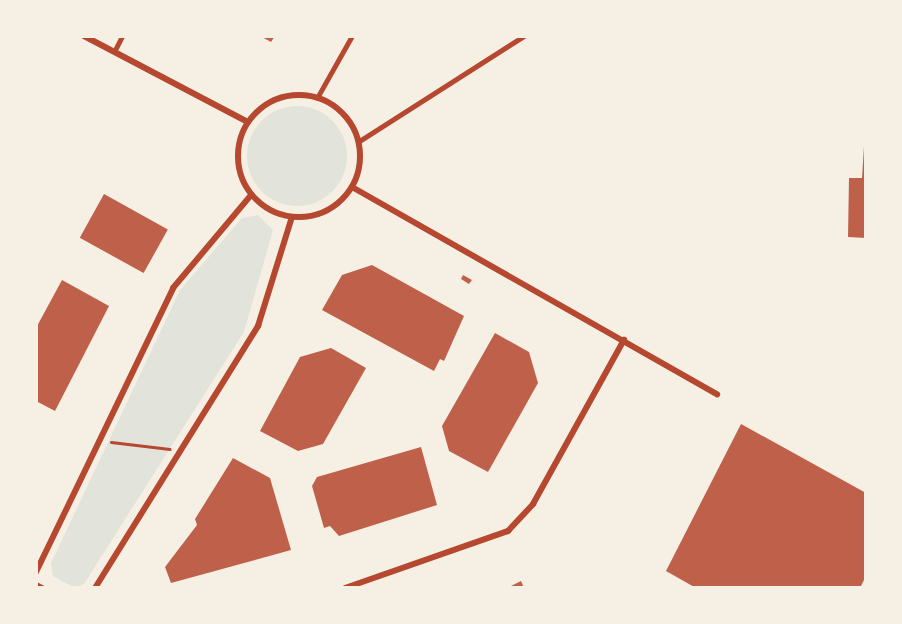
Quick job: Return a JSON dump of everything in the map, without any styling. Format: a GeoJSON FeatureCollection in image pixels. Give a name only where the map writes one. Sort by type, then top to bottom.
{"type":"FeatureCollection","features":[{"type":"Feature","properties":{"kind":"street"},"geometry":{"type":"LineString","coordinates":[[84,36],[248,122]]}},
{"type":"Feature","properties":{"kind":"street"},"geometry":{"type":"LineString","coordinates":[[317,98],[350,123],[358,142],[352,187],[326,211],[292,217],[251,195],[238,159],[248,122],[278,99],[317,98]]}},
{"type":"Feature","properties":{"kind":"street"},"geometry":{"type":"LineString","coordinates":[[352,187],[717,394]]}},
{"type":"Feature","properties":{"kind":"street"},"geometry":{"type":"LineString","coordinates":[[36,572],[173,288],[251,195]]}},
{"type":"Feature","properties":{"kind":"street"},"geometry":{"type":"LineString","coordinates":[[95,588],[258,326],[292,217]]}},
{"type":"Feature","properties":{"kind":"street"},"geometry":{"type":"LineString","coordinates":[[345,588],[508,531],[533,504],[624,340]]}},
{"type":"Feature","properties":{"kind":"street"},"geometry":{"type":"LineString","coordinates":[[36,585],[42,588]]}},
{"type":"Feature","properties":{"kind":"lane"},"geometry":{"type":"LineString","coordinates":[[114,52],[122,36]]}},
{"type":"Feature","properties":{"kind":"lane"},"geometry":{"type":"LineString","coordinates":[[317,98],[352,36]]}},
{"type":"Feature","properties":{"kind":"lane"},"geometry":{"type":"LineString","coordinates":[[358,142],[524,36]]}},
{"type":"Feature","properties":{"kind":"path"},"geometry":{"type":"LineString","coordinates":[[101,437],[177,453]]}},
{"type":"Feature","properties":{"kind":"shaded area"},"geometry":{"type":"Polygon","coordinates":[[[297,106],[325,114],[339,128],[347,156],[339,184],[325,198],[297,206],[269,198],[255,184],[247,156],[255,128],[269,114],[297,106]]]}},
{"type":"Feature","properties":{"kind":"shaded area"},"geometry":{"type":"Polygon","coordinates":[[[258,215],[273,230],[244,332],[84,584],[75,588],[53,576],[51,563],[180,290],[242,218],[258,215]]]}},
{"type":"Feature","properties":{"kind":"building"},"geometry":{"type":"Polygon","coordinates":[[[260,36],[275,36],[271,42],[260,36]]]}},
{"type":"Feature","properties":{"kind":"building"},"geometry":{"type":"Polygon","coordinates":[[[866,114],[866,238],[848,237],[849,178],[862,178],[866,114]]]}},
{"type":"Feature","properties":{"kind":"building"},"geometry":{"type":"Polygon","coordinates":[[[104,194],[168,229],[144,273],[80,238],[104,194]]]}},
{"type":"Feature","properties":{"kind":"building"},"geometry":{"type":"Polygon","coordinates":[[[372,265],[464,316],[444,361],[440,359],[434,371],[322,310],[342,275],[372,265]]]}},
{"type":"Feature","properties":{"kind":"building"},"geometry":{"type":"Polygon","coordinates":[[[463,275],[472,280],[469,284],[461,279],[463,275]]]}},
{"type":"Feature","properties":{"kind":"building"},"geometry":{"type":"Polygon","coordinates":[[[62,280],[109,306],[55,411],[36,401],[36,328],[62,280]]]}},
{"type":"Feature","properties":{"kind":"building"},"geometry":{"type":"Polygon","coordinates":[[[495,333],[529,352],[538,383],[488,472],[449,451],[442,426],[495,333]]]}},
{"type":"Feature","properties":{"kind":"building"},"geometry":{"type":"Polygon","coordinates":[[[331,348],[366,368],[323,444],[298,451],[260,431],[300,357],[331,348]]]}},
{"type":"Feature","properties":{"kind":"building"},"geometry":{"type":"Polygon","coordinates":[[[741,424],[866,493],[866,576],[860,588],[696,588],[666,571],[741,424]]]}},
{"type":"Feature","properties":{"kind":"building"},"geometry":{"type":"Polygon","coordinates":[[[421,447],[437,505],[339,536],[330,526],[324,528],[312,486],[317,477],[421,447]]]}},
{"type":"Feature","properties":{"kind":"building"},"geometry":{"type":"Polygon","coordinates":[[[233,458],[270,478],[291,550],[171,583],[165,567],[197,525],[195,519],[233,458]]]}},
{"type":"Feature","properties":{"kind":"building"},"geometry":{"type":"Polygon","coordinates":[[[521,581],[524,588],[507,588],[521,581]]]}}]}
